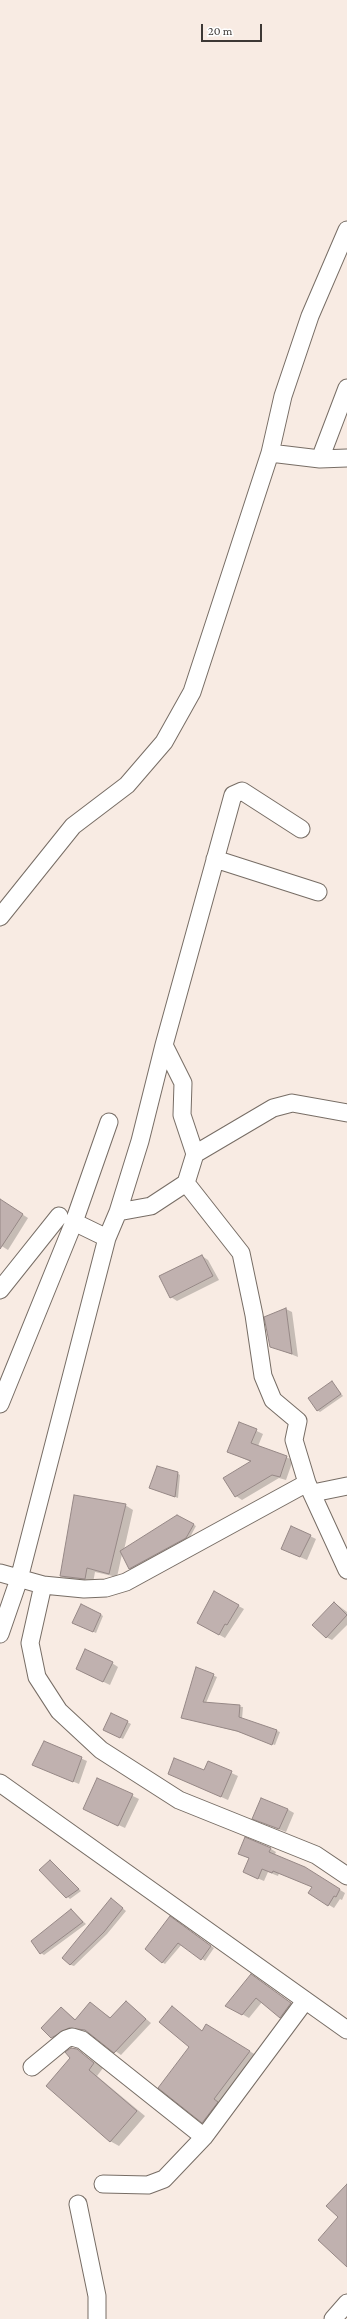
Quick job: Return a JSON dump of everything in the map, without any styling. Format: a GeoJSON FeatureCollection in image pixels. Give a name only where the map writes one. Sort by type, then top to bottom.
{"type":"FeatureCollection","features":[{"type":"Feature","properties":{"kind":"street"},"geometry":{"type":"LineString","coordinates":[[0,917],[73,826],[127,785],[164,742],[189,698],[270,453],[283,396],[310,316],[347,230]]}},
{"type":"Feature","properties":{"kind":"street"},"geometry":{"type":"LineString","coordinates":[[320,459],[347,388]]}},
{"type":"Feature","properties":{"kind":"street"},"geometry":{"type":"LineString","coordinates":[[270,453],[320,459],[347,458]]}},
{"type":"Feature","properties":{"kind":"street"},"geometry":{"type":"LineString","coordinates":[[0,1634],[19,1579],[107,1238],[118,1212],[140,1141],[164,1044],[233,795],[242,791],[301,829]]}},
{"type":"Feature","properties":{"kind":"street"},"geometry":{"type":"LineString","coordinates":[[215,859],[318,892]]}},
{"type":"Feature","properties":{"kind":"street"},"geometry":{"type":"LineString","coordinates":[[118,1212],[151,1206],[186,1183],[195,1154],[182,1115],[183,1083],[164,1044]]}},
{"type":"Feature","properties":{"kind":"street"},"geometry":{"type":"LineString","coordinates":[[195,1154],[273,1108],[292,1103],[347,1113]]}},
{"type":"Feature","properties":{"kind":"street"},"geometry":{"type":"LineString","coordinates":[[0,1404],[67,1219],[109,1122]]}},
{"type":"Feature","properties":{"kind":"street"},"geometry":{"type":"LineString","coordinates":[[186,1183],[241,1253],[254,1314],[263,1376],[273,1400],[298,1421],[294,1440],[310,1488],[347,1570]]}},
{"type":"Feature","properties":{"kind":"street"},"geometry":{"type":"LineString","coordinates":[[67,1219],[107,1238]]}},
{"type":"Feature","properties":{"kind":"street"},"geometry":{"type":"LineString","coordinates":[[0,1290],[67,1219]]}},
{"type":"Feature","properties":{"kind":"street"},"geometry":{"type":"LineString","coordinates":[[0,1573],[43,1585],[84,1589],[106,1588],[126,1582],[310,1488],[347,1486]]}},
{"type":"Feature","properties":{"kind":"street"},"geometry":{"type":"LineString","coordinates":[[43,1585],[30,1643],[36,1677],[59,1712],[101,1750],[179,1800],[316,1855],[347,1876]]}},
{"type":"Feature","properties":{"kind":"street"},"geometry":{"type":"LineString","coordinates":[[0,1783],[347,2030]]}},
{"type":"Feature","properties":{"kind":"street"},"geometry":{"type":"LineString","coordinates":[[103,2184],[148,2185],[164,2179],[204,2137],[305,2001]]}},
{"type":"Feature","properties":{"kind":"street"},"geometry":{"type":"LineString","coordinates":[[32,2067],[66,2039],[72,2037],[82,2040],[204,2137]]}},
{"type":"Feature","properties":{"kind":"street"},"geometry":{"type":"LineString","coordinates":[[78,2204],[97,2296],[97,2319]]}},
{"type":"Feature","properties":{"kind":"street"},"geometry":{"type":"LineString","coordinates":[[333,2319],[347,2303]]}},
{"type":"Feature","properties":{"kind":"building"},"geometry":{"type":"Polygon","coordinates":[[[0,1199],[23,1214],[0,1249],[0,1199]]]}},
{"type":"Feature","properties":{"kind":"building"},"geometry":{"type":"Polygon","coordinates":[[[202,1255],[213,1276],[170,1298],[159,1276],[202,1255]]]}},
{"type":"Feature","properties":{"kind":"building"},"geometry":{"type":"Polygon","coordinates":[[[286,1308],[292,1354],[270,1347],[264,1317],[286,1308]]]}},
{"type":"Feature","properties":{"kind":"building"},"geometry":{"type":"Polygon","coordinates":[[[332,1381],[341,1394],[317,1411],[308,1398],[332,1381]]]}},
{"type":"Feature","properties":{"kind":"building"},"geometry":{"type":"Polygon","coordinates":[[[239,1422],[257,1429],[251,1443],[287,1456],[280,1477],[272,1475],[235,1497],[223,1478],[251,1461],[227,1452],[239,1422]]]}},
{"type":"Feature","properties":{"kind":"building"},"geometry":{"type":"Polygon","coordinates":[[[157,1466],[178,1472],[175,1497],[149,1488],[157,1466]]]}},
{"type":"Feature","properties":{"kind":"building"},"geometry":{"type":"Polygon","coordinates":[[[74,1495],[126,1504],[109,1574],[87,1568],[85,1579],[60,1576],[74,1495]]]}},
{"type":"Feature","properties":{"kind":"building"},"geometry":{"type":"Polygon","coordinates":[[[177,1515],[194,1524],[186,1538],[129,1569],[120,1551],[177,1515]]]}},
{"type":"Feature","properties":{"kind":"building"},"geometry":{"type":"Polygon","coordinates":[[[291,1526],[311,1535],[300,1557],[281,1549],[291,1526]]]}},
{"type":"Feature","properties":{"kind":"building"},"geometry":{"type":"Polygon","coordinates":[[[214,1591],[239,1605],[219,1635],[197,1623],[214,1591]]]}},
{"type":"Feature","properties":{"kind":"building"},"geometry":{"type":"Polygon","coordinates":[[[334,1602],[347,1615],[326,1638],[312,1625],[334,1602]]]}},
{"type":"Feature","properties":{"kind":"building"},"geometry":{"type":"Polygon","coordinates":[[[81,1604],[101,1614],[93,1632],[72,1623],[81,1604]]]}},
{"type":"Feature","properties":{"kind":"building"},"geometry":{"type":"Polygon","coordinates":[[[85,1649],[113,1662],[103,1682],[76,1669],[85,1649]]]}},
{"type":"Feature","properties":{"kind":"building"},"geometry":{"type":"Polygon","coordinates":[[[196,1667],[214,1674],[203,1702],[240,1705],[239,1717],[277,1730],[272,1745],[237,1731],[181,1718],[196,1667]]]}},
{"type":"Feature","properties":{"kind":"building"},"geometry":{"type":"Polygon","coordinates":[[[111,1713],[128,1721],[120,1738],[103,1730],[111,1713]]]}},
{"type":"Feature","properties":{"kind":"building"},"geometry":{"type":"Polygon","coordinates":[[[44,1741],[82,1757],[73,1782],[32,1765],[44,1741]]]}},
{"type":"Feature","properties":{"kind":"building"},"geometry":{"type":"Polygon","coordinates":[[[174,1758],[204,1770],[208,1761],[232,1771],[221,1797],[168,1774],[174,1758]]]}},
{"type":"Feature","properties":{"kind":"building"},"geometry":{"type":"Polygon","coordinates":[[[97,1778],[133,1794],[118,1826],[83,1809],[97,1778]]]}},
{"type":"Feature","properties":{"kind":"building"},"geometry":{"type":"Polygon","coordinates":[[[261,1798],[288,1809],[279,1829],[252,1819],[261,1798]]]}},
{"type":"Feature","properties":{"kind":"building"},"geometry":{"type":"Polygon","coordinates":[[[245,1837],[271,1848],[269,1852],[305,1867],[340,1889],[336,1897],[334,1896],[328,1906],[308,1893],[312,1887],[273,1871],[272,1873],[262,1869],[258,1879],[243,1872],[249,1858],[238,1854],[245,1837]]]}},
{"type":"Feature","properties":{"kind":"building"},"geometry":{"type":"Polygon","coordinates":[[[50,1860],[79,1889],[66,1898],[39,1870],[50,1860]]]}},
{"type":"Feature","properties":{"kind":"building"},"geometry":{"type":"Polygon","coordinates":[[[111,1898],[123,1908],[104,1932],[70,1965],[62,1958],[111,1898]]]}},
{"type":"Feature","properties":{"kind":"building"},"geometry":{"type":"Polygon","coordinates":[[[71,1909],[83,1922],[40,1954],[31,1941],[71,1909]]]}},
{"type":"Feature","properties":{"kind":"building"},"geometry":{"type":"Polygon","coordinates":[[[170,1916],[211,1946],[201,1960],[178,1943],[162,1963],[145,1949],[170,1916]]]}},
{"type":"Feature","properties":{"kind":"building"},"geometry":{"type":"Polygon","coordinates":[[[251,1974],[291,2003],[280,2018],[256,1998],[242,2015],[225,2006],[251,1974]]]}},
{"type":"Feature","properties":{"kind":"building"},"geometry":{"type":"Polygon","coordinates":[[[126,2001],[146,2019],[114,2053],[85,2030],[69,2028],[51,2038],[41,2028],[61,2007],[75,2020],[90,2002],[110,2018],[126,2001]]]}},
{"type":"Feature","properties":{"kind":"building"},"geometry":{"type":"Polygon","coordinates":[[[172,2006],[202,2031],[206,2024],[250,2051],[214,2099],[218,2102],[202,2123],[158,2088],[189,2047],[159,2022],[172,2006]]]}},
{"type":"Feature","properties":{"kind":"building"},"geometry":{"type":"Polygon","coordinates":[[[71,2048],[77,2049],[94,2063],[89,2070],[137,2111],[110,2142],[46,2086],[70,2058],[65,2052],[71,2048]]]}},
{"type":"Feature","properties":{"kind":"building"},"geometry":{"type":"Polygon","coordinates":[[[347,2184],[347,2267],[318,2240],[338,2217],[326,2206],[347,2184]]]}}]}
